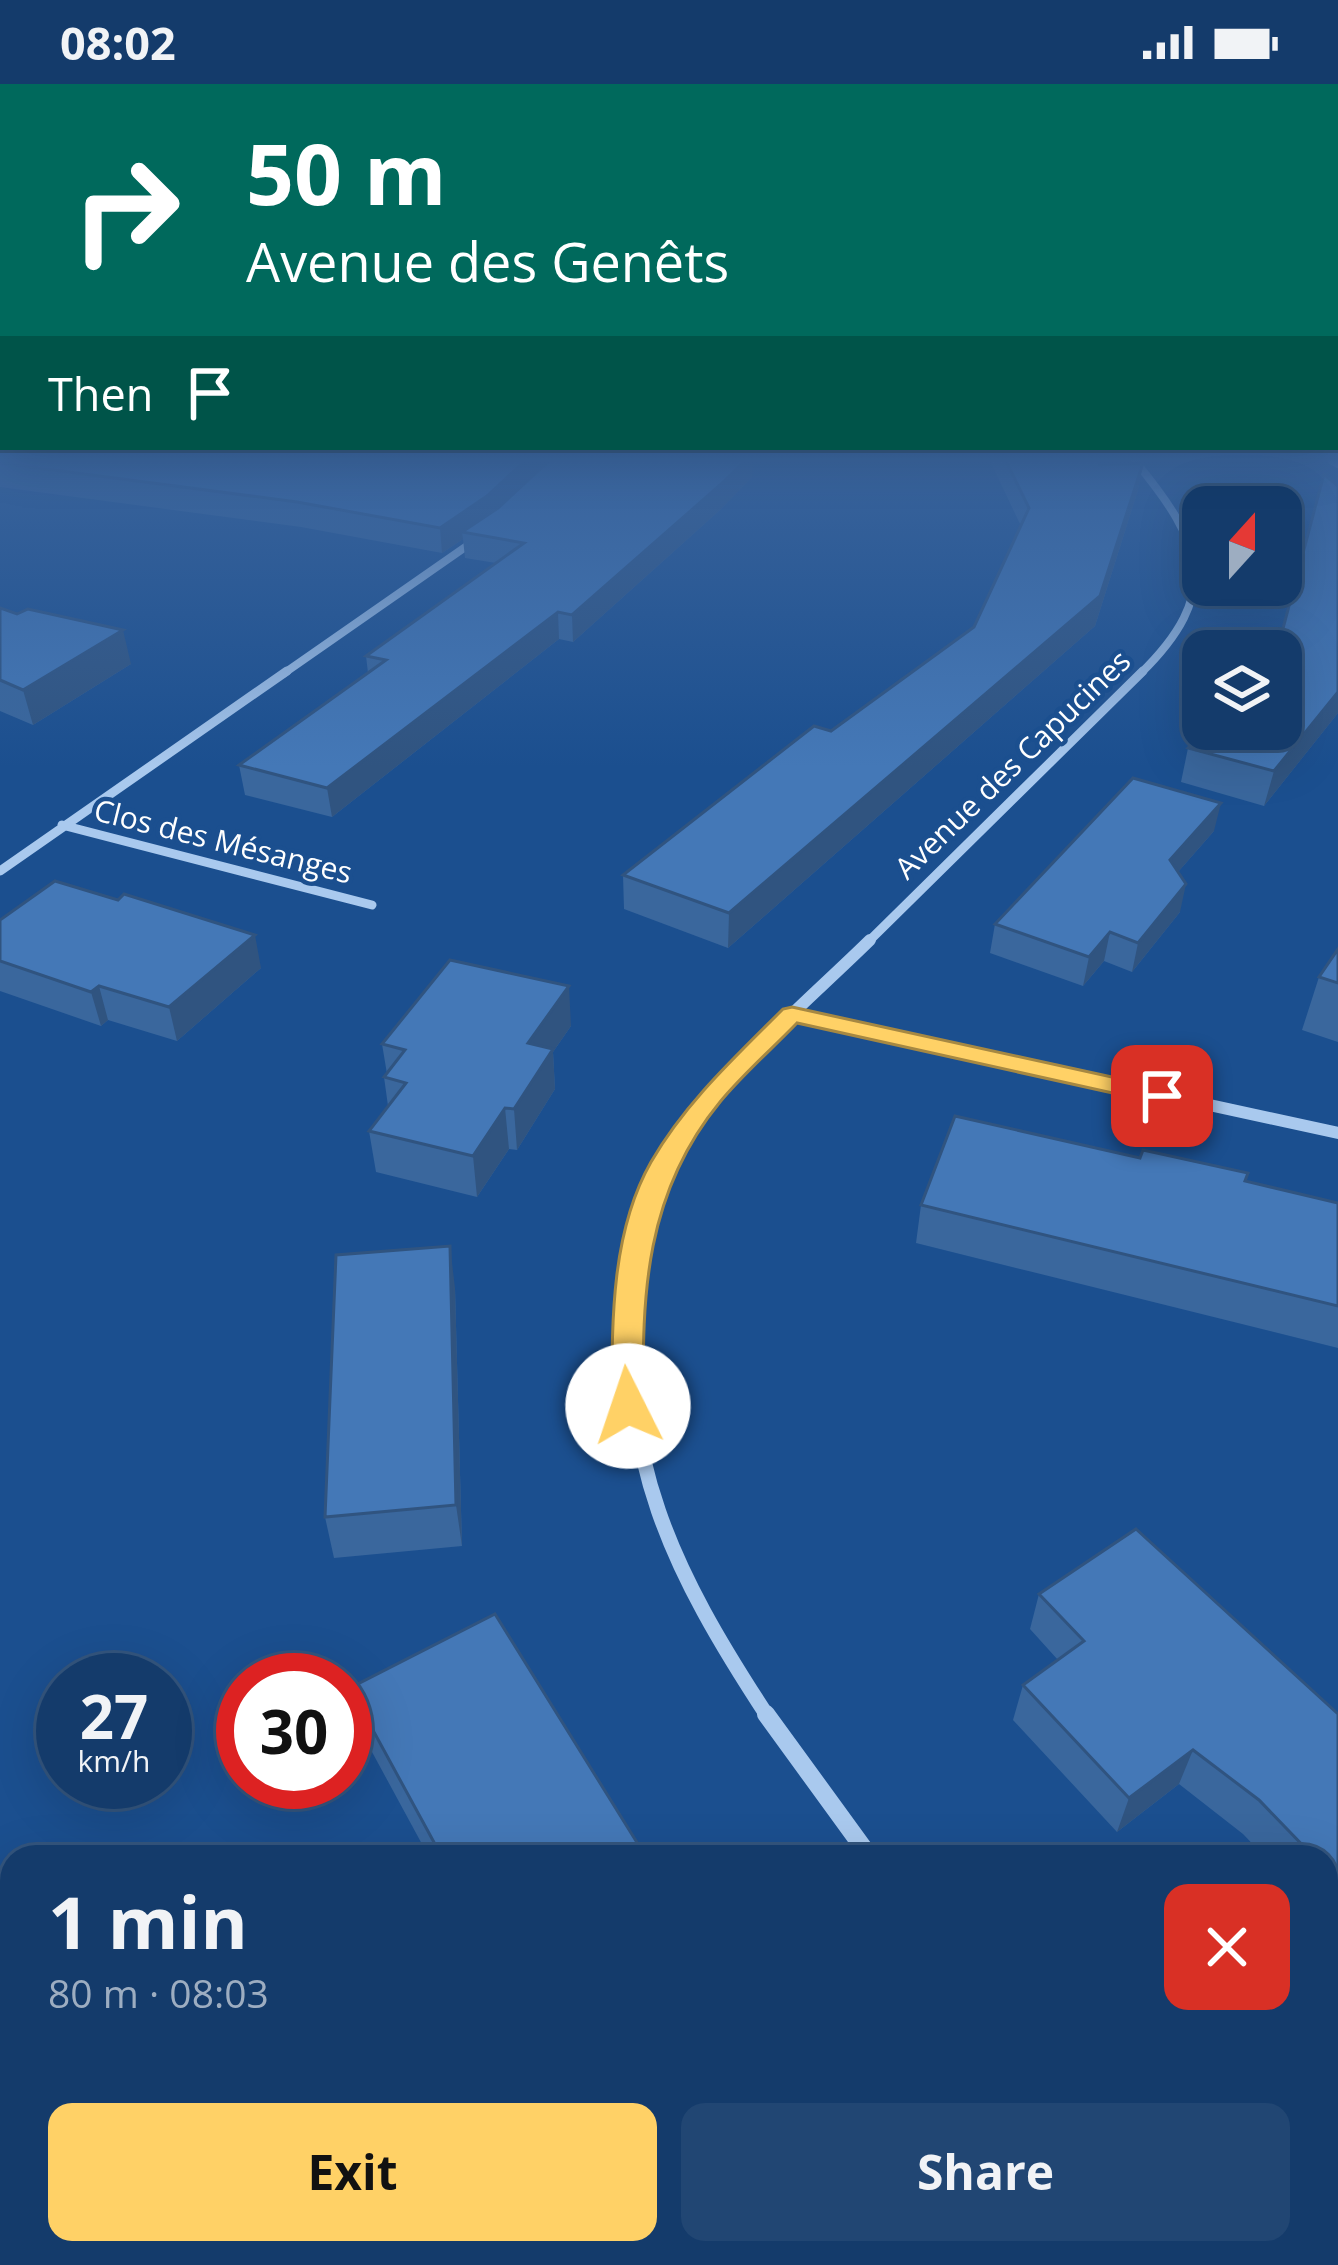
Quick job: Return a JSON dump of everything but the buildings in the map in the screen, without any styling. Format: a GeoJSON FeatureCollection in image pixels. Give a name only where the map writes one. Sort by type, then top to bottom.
{"type":"FeatureCollection","features":[{"type":"Feature","properties":{"kind":"street","name":"Clos des Mésanges"},"geometry":{"type":"LineString","coordinates":[[0,872],[442,563]]}},
{"type":"Feature","properties":{"kind":"street","name":"Avenue des Capucines"},"geometry":{"type":"LineString","coordinates":[[861,1845],[760,1709],[710,1628],[670,1549],[628,1406],[626,1308],[648,1205],[663,1165],[711,1096],[1173,642],[1185,623],[1196,563]]}},
{"type":"Feature","properties":{"kind":"street","name":"Clos des Mésanges"},"geometry":{"type":"LineString","coordinates":[[62,825],[372,905]]}},
{"type":"Feature","properties":{"kind":"street"},"geometry":{"type":"LineString","coordinates":[[792,1014],[1338,1133]]}},
{"type":"Feature","properties":{"kind":"route"},"geometry":{"type":"LineString","coordinates":[[628,1406],[626,1308],[648,1205],[663,1165],[684,1128],[711,1096],[792,1014],[1162,1096]]}}]}
